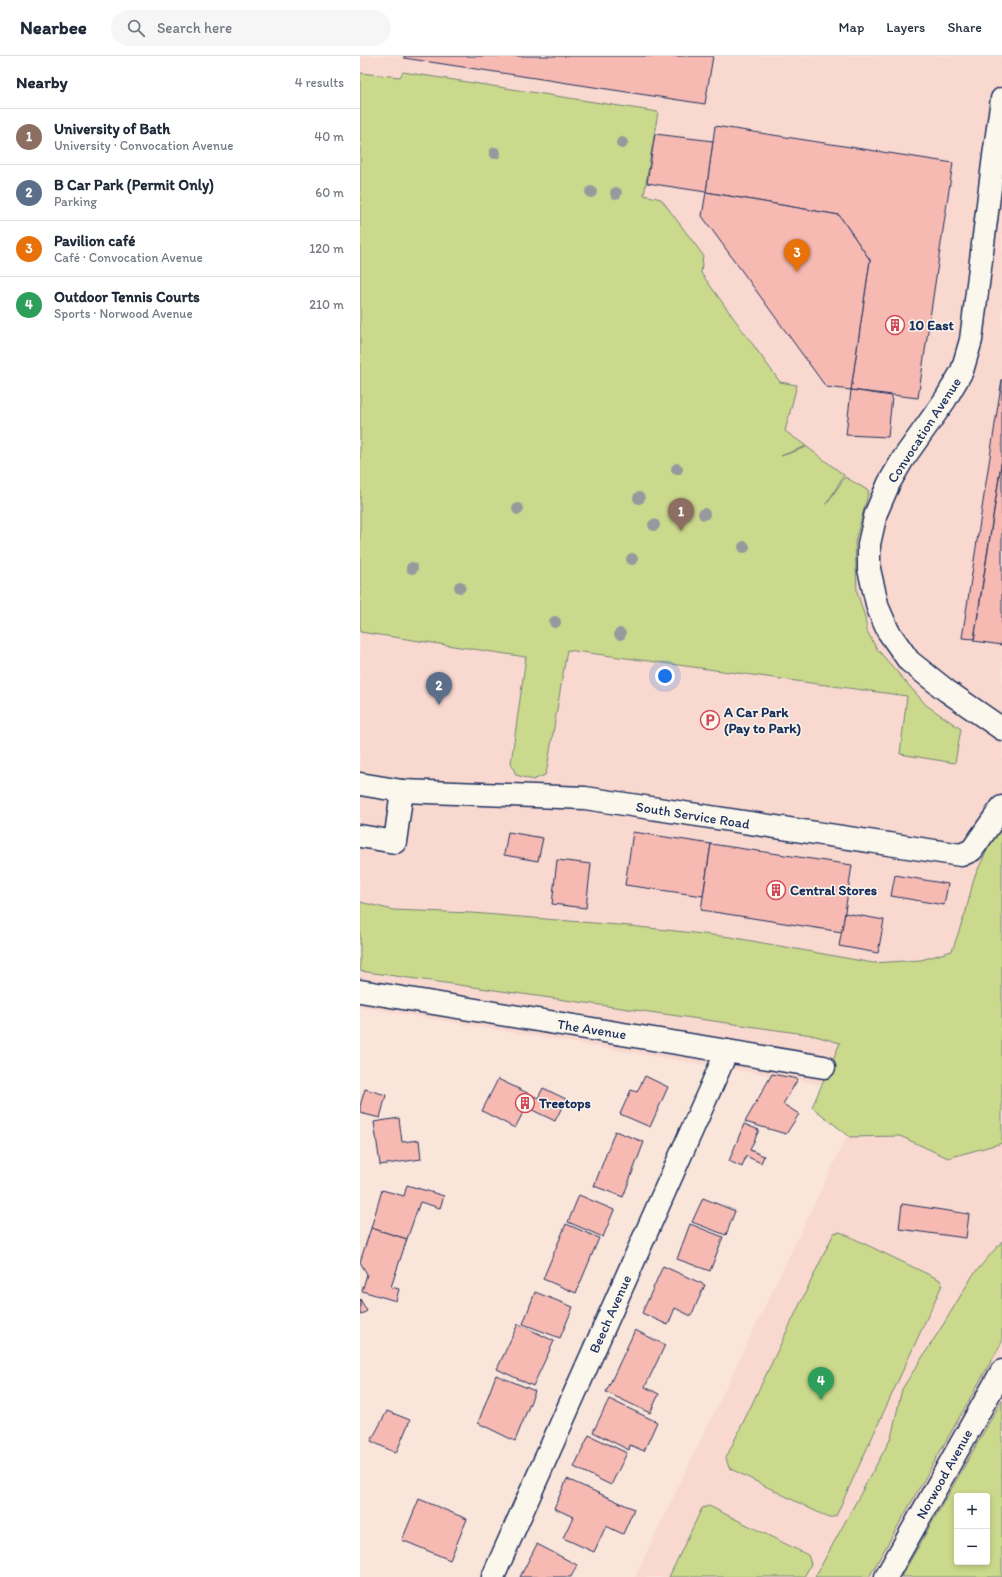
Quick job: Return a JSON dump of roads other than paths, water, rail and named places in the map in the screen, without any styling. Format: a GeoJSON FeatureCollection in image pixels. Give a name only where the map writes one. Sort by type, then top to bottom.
{"type":"FeatureCollection","features":[{"type":"Feature","properties":{"kind":"street","name":"Convocation Avenue"},"geometry":{"type":"LineString","coordinates":[[1002,99],[971,340],[962,371],[945,400],[903,459],[889,482],[876,513],[869,544],[869,569],[878,608],[888,631],[909,661],[947,691],[1002,729]]}},
{"type":"Feature","properties":{"kind":"street","name":"South Service Road"},"geometry":{"type":"LineString","coordinates":[[360,784],[402,791],[585,798],[961,855],[972,850],[1002,807]]}},
{"type":"Feature","properties":{"kind":"street"},"geometry":{"type":"LineString","coordinates":[[360,836],[395,842],[402,791]]}},
{"type":"Feature","properties":{"kind":"street","name":"The Avenue"},"geometry":{"type":"LineString","coordinates":[[360,992],[824,1067]]}},
{"type":"Feature","properties":{"kind":"street","name":"Beech Avenue"},"geometry":{"type":"LineString","coordinates":[[492,1577],[727,1051]]}},
{"type":"Feature","properties":{"kind":"street","name":"Norwood Avenue"},"geometry":{"type":"LineString","coordinates":[[886,1577],[1002,1371]]}},
{"type":"Feature","properties":{"kind":"place","name":"Pavilion café"},"geometry":{"type":"Point","coordinates":[797,272]}},
{"type":"Feature","properties":{"kind":"place","name":"10 East"},"geometry":{"type":"Point","coordinates":[895,325]}},
{"type":"Feature","properties":{"kind":"place","name":"University of Bath"},"geometry":{"type":"Point","coordinates":[681,531]}},
{"type":"Feature","properties":{"kind":"place","name":"B Car Park (Permit Only)"},"geometry":{"type":"Point","coordinates":[439,705]}},
{"type":"Feature","properties":{"kind":"place","name":"A Car Park (Pay to Park)"},"geometry":{"type":"Point","coordinates":[710,720]}},
{"type":"Feature","properties":{"kind":"place","name":"Central Stores"},"geometry":{"type":"Point","coordinates":[776,890]}},
{"type":"Feature","properties":{"kind":"place","name":"Treetops"},"geometry":{"type":"Point","coordinates":[525,1103]}},
{"type":"Feature","properties":{"kind":"place","name":"Outdoor Tennis Courts"},"geometry":{"type":"Point","coordinates":[821,1400]}}]}
